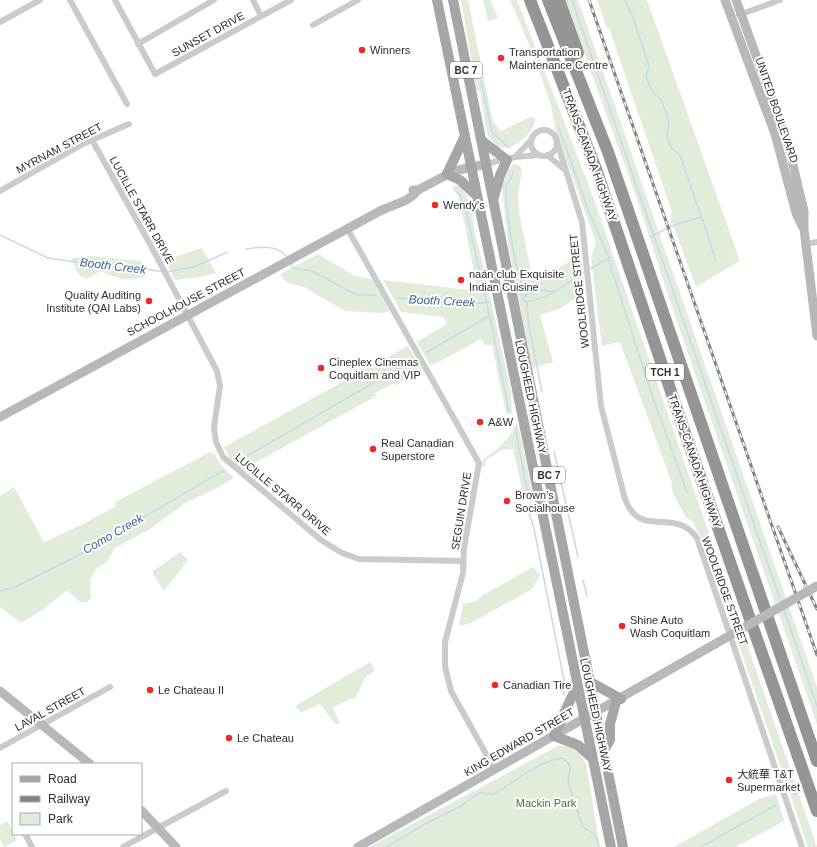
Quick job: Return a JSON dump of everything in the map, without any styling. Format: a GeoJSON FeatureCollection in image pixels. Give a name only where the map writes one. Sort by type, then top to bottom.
{"type":"FeatureCollection","features":[{"type":"Feature","properties":{"kind":"highway","name":"TRANS-CANADA HIGHWAY"},"geometry":{"type":"LineString","coordinates":[[530,0],[596,169],[685,433],[817,811]]}},
{"type":"Feature","properties":{"kind":"highway","name":"TRANS-CANADA HIGHWAY"},"geometry":{"type":"LineString","coordinates":[[548,0],[608,152],[817,761]]}},
{"type":"Feature","properties":{"kind":"highway"},"geometry":{"type":"LineString","coordinates":[[559,0],[601,117],[608,152]]}},
{"type":"Feature","properties":{"kind":"main road","name":"LOUGHEED HIGHWAY"},"geometry":{"type":"LineString","coordinates":[[437,0],[464,138],[611,847]]}},
{"type":"Feature","properties":{"kind":"main road","name":"LOUGHEED HIGHWAY"},"geometry":{"type":"LineString","coordinates":[[453,0],[624,847]]}},
{"type":"Feature","properties":{"kind":"main road","name":"UNITED BOULEVARD"},"geometry":{"type":"LineString","coordinates":[[725,0],[775,134],[796,213],[804,229]]}},
{"type":"Feature","properties":{"kind":"main road","name":"UNITED BOULEVARD"},"geometry":{"type":"LineString","coordinates":[[736,0],[788,144],[804,211],[804,229],[817,336]]}},
{"type":"Feature","properties":{"kind":"main road"},"geometry":{"type":"LineString","coordinates":[[464,138],[447,174],[460,180],[476,195]]}},
{"type":"Feature","properties":{"kind":"main road"},"geometry":{"type":"LineString","coordinates":[[482,141],[511,159],[500,176],[494,199]]}},
{"type":"Feature","properties":{"kind":"main road","name":"SCHOOLHOUSE STREET"},"geometry":{"type":"LineString","coordinates":[[0,417],[347,228],[383,209],[391,208],[414,195],[418,190],[447,174],[486,164]]}},
{"type":"Feature","properties":{"kind":"main road","name":"KING EDWARD STREET"},"geometry":{"type":"LineString","coordinates":[[358,847],[619,700],[817,586]]}},
{"type":"Feature","properties":{"kind":"main road"},"geometry":{"type":"LineString","coordinates":[[592,683],[619,700],[610,724],[610,740],[604,750]]}},
{"type":"Feature","properties":{"kind":"main road"},"geometry":{"type":"LineString","coordinates":[[578,686],[569,700],[554,736],[578,745],[592,758]]}},
{"type":"Feature","properties":{"kind":"main road"},"geometry":{"type":"LineString","coordinates":[[0,691],[89,763]]}},
{"type":"Feature","properties":{"kind":"main road"},"geometry":{"type":"LineString","coordinates":[[142,811],[176,847]]}},
{"type":"Feature","properties":{"kind":"street"},"geometry":{"type":"LineString","coordinates":[[0,22],[40,0]]}},
{"type":"Feature","properties":{"kind":"street"},"geometry":{"type":"LineString","coordinates":[[70,0],[126,104]]}},
{"type":"Feature","properties":{"kind":"street"},"geometry":{"type":"LineString","coordinates":[[115,0],[138,44],[214,0]]}},
{"type":"Feature","properties":{"kind":"street"},"geometry":{"type":"LineString","coordinates":[[253,0],[261,16]]}},
{"type":"Feature","properties":{"kind":"street","name":"SUNSET DRIVE"},"geometry":{"type":"LineString","coordinates":[[138,44],[155,74],[291,0]]}},
{"type":"Feature","properties":{"kind":"street"},"geometry":{"type":"LineString","coordinates":[[314,25],[358,0]]}},
{"type":"Feature","properties":{"kind":"street"},"geometry":{"type":"LineString","coordinates":[[732,17],[780,0]]}},
{"type":"Feature","properties":{"kind":"street","name":"MYRNAM STREET"},"geometry":{"type":"LineString","coordinates":[[0,191],[49,162],[92,140],[129,124]]}},
{"type":"Feature","properties":{"kind":"street"},"geometry":{"type":"LineString","coordinates":[[511,159],[538,132],[546,130],[553,134],[557,142],[554,150],[547,155]]}},
{"type":"Feature","properties":{"kind":"street"},"geometry":{"type":"LineString","coordinates":[[532,139],[534,150],[539,154],[547,155],[565,170]]}},
{"type":"Feature","properties":{"kind":"street","name":"LUCILLE STARR DRIVE"},"geometry":{"type":"LineString","coordinates":[[92,140],[214,363],[219,378],[220,393],[214,427],[216,442],[223,457],[296,520],[321,540],[342,553],[359,559],[464,561]]}},
{"type":"Feature","properties":{"kind":"street","name":"WOOLRIDGE STREET"},"geometry":{"type":"LineString","coordinates":[[557,142],[581,217],[601,406],[626,502],[632,511],[641,519],[655,523],[669,522],[680,524],[689,529],[697,538],[802,847]]}},
{"type":"Feature","properties":{"kind":"street","name":"SCHOOLHOUSE STREET"},"geometry":{"type":"LineString","coordinates":[[486,164],[539,154]]}},
{"type":"Feature","properties":{"kind":"street","name":"SEGUIN DRIVE"},"geometry":{"type":"LineString","coordinates":[[347,228],[479,463],[459,591],[445,642],[446,666],[451,691],[495,770]]}},
{"type":"Feature","properties":{"kind":"street"},"geometry":{"type":"LineString","coordinates":[[806,244],[817,242]]}},
{"type":"Feature","properties":{"kind":"street","name":"LAVAL STREET"},"geometry":{"type":"LineString","coordinates":[[0,748],[110,686]]}},
{"type":"Feature","properties":{"kind":"street"},"geometry":{"type":"LineString","coordinates":[[123,847],[226,791]]}},
{"type":"Feature","properties":{"kind":"street"},"geometry":{"type":"LineString","coordinates":[[26,835],[32,847]]}},
{"type":"Feature","properties":{"kind":"green space"},"geometry":{"type":"Polygon","coordinates":[[[461,0],[468,0],[493,122],[501,131],[530,117],[535,118],[534,124],[527,135],[522,140],[509,147],[497,147],[487,134],[480,91],[477,91],[461,0]]]}},
{"type":"Feature","properties":{"kind":"green space"},"geometry":{"type":"Polygon","coordinates":[[[483,0],[490,0],[498,18],[488,21],[483,0]]]}},
{"type":"Feature","properties":{"kind":"green space"},"geometry":{"type":"Polygon","coordinates":[[[510,0],[517,0],[592,194],[817,847],[808,847],[706,548],[693,522],[685,517],[674,496],[672,483],[620,342],[602,346],[591,258],[596,243],[555,128],[551,105],[533,54],[510,0]]]}},
{"type":"Feature","properties":{"kind":"green space"},"geometry":{"type":"Polygon","coordinates":[[[565,0],[578,0],[817,687],[817,724],[675,316],[638,202],[565,0]]]}},
{"type":"Feature","properties":{"kind":"green space"},"geometry":{"type":"Polygon","coordinates":[[[597,0],[647,0],[740,261],[696,287],[670,217],[672,212],[609,28],[607,28],[597,0]]]}},
{"type":"Feature","properties":{"kind":"green space"},"geometry":{"type":"Polygon","coordinates":[[[514,164],[520,166],[522,170],[518,196],[519,212],[532,277],[558,268],[580,256],[581,257],[584,293],[559,309],[540,315],[553,362],[532,368],[508,244],[502,189],[502,182],[505,175],[514,164]]]}},
{"type":"Feature","properties":{"kind":"green space"},"geometry":{"type":"Polygon","coordinates":[[[459,185],[467,195],[471,205],[475,232],[511,392],[512,413],[506,414],[492,345],[485,345],[481,339],[433,365],[430,365],[417,342],[447,324],[443,317],[401,312],[383,280],[478,291],[459,197],[452,187],[459,185]]]}},
{"type":"Feature","properties":{"kind":"green space"},"geometry":{"type":"Polygon","coordinates":[[[202,248],[216,273],[201,277],[175,280],[165,260],[202,248]]]}},
{"type":"Feature","properties":{"kind":"green space"},"geometry":{"type":"Polygon","coordinates":[[[318,254],[355,276],[372,279],[390,311],[380,313],[345,311],[304,287],[287,283],[280,274],[318,254]]]}},
{"type":"Feature","properties":{"kind":"green space"},"geometry":{"type":"Polygon","coordinates":[[[91,256],[141,261],[147,276],[133,279],[123,279],[101,271],[86,279],[79,275],[71,258],[91,256]]]}},
{"type":"Feature","properties":{"kind":"green space"},"geometry":{"type":"Polygon","coordinates":[[[408,346],[422,370],[396,385],[393,384],[373,394],[378,395],[243,471],[230,460],[224,447],[408,346]]]}},
{"type":"Feature","properties":{"kind":"green space"},"geometry":{"type":"Polygon","coordinates":[[[516,423],[518,424],[533,497],[531,498],[522,488],[513,449],[502,450],[486,460],[485,467],[482,466],[483,459],[494,452],[506,440],[516,423]]]}},
{"type":"Feature","properties":{"kind":"green space"},"geometry":{"type":"Polygon","coordinates":[[[210,452],[212,454],[214,453],[221,465],[234,478],[187,502],[150,529],[115,548],[106,563],[97,568],[90,580],[91,598],[87,602],[80,602],[67,590],[45,608],[21,623],[0,607],[0,496],[14,487],[44,542],[83,524],[116,506],[115,502],[210,452]]]}},
{"type":"Feature","properties":{"kind":"green space"},"geometry":{"type":"Polygon","coordinates":[[[180,552],[188,560],[164,591],[153,574],[153,571],[180,552]]]}},
{"type":"Feature","properties":{"kind":"green space"},"geometry":{"type":"Polygon","coordinates":[[[533,567],[540,575],[532,589],[471,623],[459,626],[463,604],[476,601],[483,595],[533,567]]]}},
{"type":"Feature","properties":{"kind":"green space"},"geometry":{"type":"Polygon","coordinates":[[[370,662],[375,670],[365,678],[355,699],[350,699],[333,708],[340,723],[336,725],[320,704],[301,713],[295,706],[370,662]]]}},
{"type":"Feature","properties":{"kind":"green space","name":"Mackin Park"},"geometry":{"type":"Polygon","coordinates":[[[560,745],[577,749],[586,764],[600,847],[369,847],[560,745]]]}},
{"type":"Feature","properties":{"kind":"green space"},"geometry":{"type":"Polygon","coordinates":[[[776,794],[784,821],[736,847],[674,847],[759,799],[776,794]]]}},
{"type":"Feature","properties":{"kind":"green space"},"geometry":{"type":"Polygon","coordinates":[[[7,821],[12,830],[12,835],[14,835],[17,840],[4,847],[0,839],[0,825],[7,821]]]}},
{"type":"Feature","properties":{"kind":"waterway"},"geometry":{"type":"LineString","coordinates":[[572,0],[781,602]]}},
{"type":"Feature","properties":{"kind":"waterway","name":"Como Creek"},"geometry":{"type":"LineString","coordinates":[[625,0],[632,15],[649,66],[646,77],[653,93],[661,99],[669,121],[667,135],[671,147],[680,155],[701,217],[674,225],[650,237]]}},
{"type":"Feature","properties":{"kind":"waterway"},"geometry":{"type":"LineString","coordinates":[[481,81],[492,132],[509,148]]}},
{"type":"Feature","properties":{"kind":"waterway"},"geometry":{"type":"LineString","coordinates":[[559,128],[589,212],[609,258]]}},
{"type":"Feature","properties":{"kind":"waterway"},"geometry":{"type":"LineString","coordinates":[[513,172],[506,189],[508,212],[515,260],[527,295]]}},
{"type":"Feature","properties":{"kind":"waterway","name":"Booth Creek"},"geometry":{"type":"LineString","coordinates":[[455,191],[459,194],[466,211],[493,331],[509,412]]}},
{"type":"Feature","properties":{"kind":"waterway"},"geometry":{"type":"LineString","coordinates":[[702,218],[716,261]]}},
{"type":"Feature","properties":{"kind":"waterway","name":"Booth Creek"},"geometry":{"type":"LineString","coordinates":[[0,235],[48,258],[125,269],[146,269],[163,272]]}},
{"type":"Feature","properties":{"kind":"waterway","name":"Booth Creek"},"geometry":{"type":"LineString","coordinates":[[246,249],[262,247],[274,248],[279,250],[287,257]]}},
{"type":"Feature","properties":{"kind":"waterway","name":"Booth Creek"},"geometry":{"type":"LineString","coordinates":[[167,272],[194,267],[227,252]]}},
{"type":"Feature","properties":{"kind":"waterway","name":"Como Creek"},"geometry":{"type":"LineString","coordinates":[[588,270],[611,257]]}},
{"type":"Feature","properties":{"kind":"waterway"},"geometry":{"type":"LineString","coordinates":[[608,258],[652,395],[687,492]]}},
{"type":"Feature","properties":{"kind":"waterway","name":"Booth Creek"},"geometry":{"type":"LineString","coordinates":[[291,264],[293,268],[312,271],[357,295],[375,295]]}},
{"type":"Feature","properties":{"kind":"waterway","name":"Como Creek"},"geometry":{"type":"LineString","coordinates":[[521,296],[543,290],[554,292],[585,272]]}},
{"type":"Feature","properties":{"kind":"waterway"},"geometry":{"type":"LineString","coordinates":[[542,392],[528,321],[527,302],[544,297],[554,292]]}},
{"type":"Feature","properties":{"kind":"waterway"},"geometry":{"type":"LineString","coordinates":[[527,295],[522,299],[527,302]]}},
{"type":"Feature","properties":{"kind":"waterway","name":"Booth Creek"},"geometry":{"type":"LineString","coordinates":[[398,298],[469,304],[490,302]]}},
{"type":"Feature","properties":{"kind":"waterway","name":"Como Creek"},"geometry":{"type":"LineString","coordinates":[[427,352],[489,316]]}},
{"type":"Feature","properties":{"kind":"waterway","name":"Como Creek"},"geometry":{"type":"LineString","coordinates":[[240,460],[413,360]]}},
{"type":"Feature","properties":{"kind":"waterway"},"geometry":{"type":"LineString","coordinates":[[516,432],[527,490]]}},
{"type":"Feature","properties":{"kind":"waterway"},"geometry":{"type":"LineString","coordinates":[[554,451],[578,557]]}},
{"type":"Feature","properties":{"kind":"waterway","name":"Como Creek"},"geometry":{"type":"LineString","coordinates":[[0,591],[15,587],[75,557],[223,471]]}},
{"type":"Feature","properties":{"kind":"waterway"},"geometry":{"type":"LineString","coordinates":[[529,512],[534,529],[564,680],[564,694]]}},
{"type":"Feature","properties":{"kind":"waterway"},"geometry":{"type":"LineString","coordinates":[[583,580],[587,596]]}},
{"type":"Feature","properties":{"kind":"waterway"},"geometry":{"type":"LineString","coordinates":[[784,610],[817,706]]}},
{"type":"Feature","properties":{"kind":"waterway"},"geometry":{"type":"LineString","coordinates":[[387,847],[425,824],[461,806],[479,793],[494,794],[544,763],[563,758],[569,764],[570,768],[568,782],[583,827],[595,835],[599,847]]}},
{"type":"Feature","properties":{"kind":"waterway"},"geometry":{"type":"LineString","coordinates":[[794,794],[799,792]]}},
{"type":"Feature","properties":{"kind":"waterway"},"geometry":{"type":"LineString","coordinates":[[701,847],[776,805]]}},
{"type":"Feature","properties":{"kind":"railway"},"geometry":{"type":"LineString","coordinates":[[589,0],[817,655]]}},
{"type":"Feature","properties":{"kind":"railway"},"geometry":{"type":"LineString","coordinates":[[778,527],[817,609]]}},
{"type":"Feature","properties":{"kind":"place","name":"Winners"},"geometry":{"type":"Point","coordinates":[362,50]}},
{"type":"Feature","properties":{"kind":"place","name":"Transportation Maintenance Centre"},"geometry":{"type":"Point","coordinates":[501,58]}},
{"type":"Feature","properties":{"kind":"place","name":"Wendy's"},"geometry":{"type":"Point","coordinates":[435,205]}},
{"type":"Feature","properties":{"kind":"place","name":"naán club Exquisite Indian Cuisine"},"geometry":{"type":"Point","coordinates":[461,280]}},
{"type":"Feature","properties":{"kind":"place","name":"Quality Auditing Institute (QAI Labs)"},"geometry":{"type":"Point","coordinates":[149,301]}},
{"type":"Feature","properties":{"kind":"place","name":"Cineplex Cinemas Coquitlam and VIP"},"geometry":{"type":"Point","coordinates":[321,368]}},
{"type":"Feature","properties":{"kind":"place","name":"A&W"},"geometry":{"type":"Point","coordinates":[480,422]}},
{"type":"Feature","properties":{"kind":"place","name":"Real Canadian Superstore"},"geometry":{"type":"Point","coordinates":[373,449]}},
{"type":"Feature","properties":{"kind":"place","name":"Brown's Socialhouse"},"geometry":{"type":"Point","coordinates":[507,501]}},
{"type":"Feature","properties":{"kind":"place","name":"Shine Auto Wash Coquitlam"},"geometry":{"type":"Point","coordinates":[622,626]}},
{"type":"Feature","properties":{"kind":"place","name":"Canadian Tire"},"geometry":{"type":"Point","coordinates":[495,685]}},
{"type":"Feature","properties":{"kind":"place","name":"Le Chateau II"},"geometry":{"type":"Point","coordinates":[150,690]}},
{"type":"Feature","properties":{"kind":"place","name":"Le Chateau"},"geometry":{"type":"Point","coordinates":[229,738]}},
{"type":"Feature","properties":{"kind":"place","name":"大統華 T&T Supermarket"},"geometry":{"type":"Point","coordinates":[729,780]}}]}
